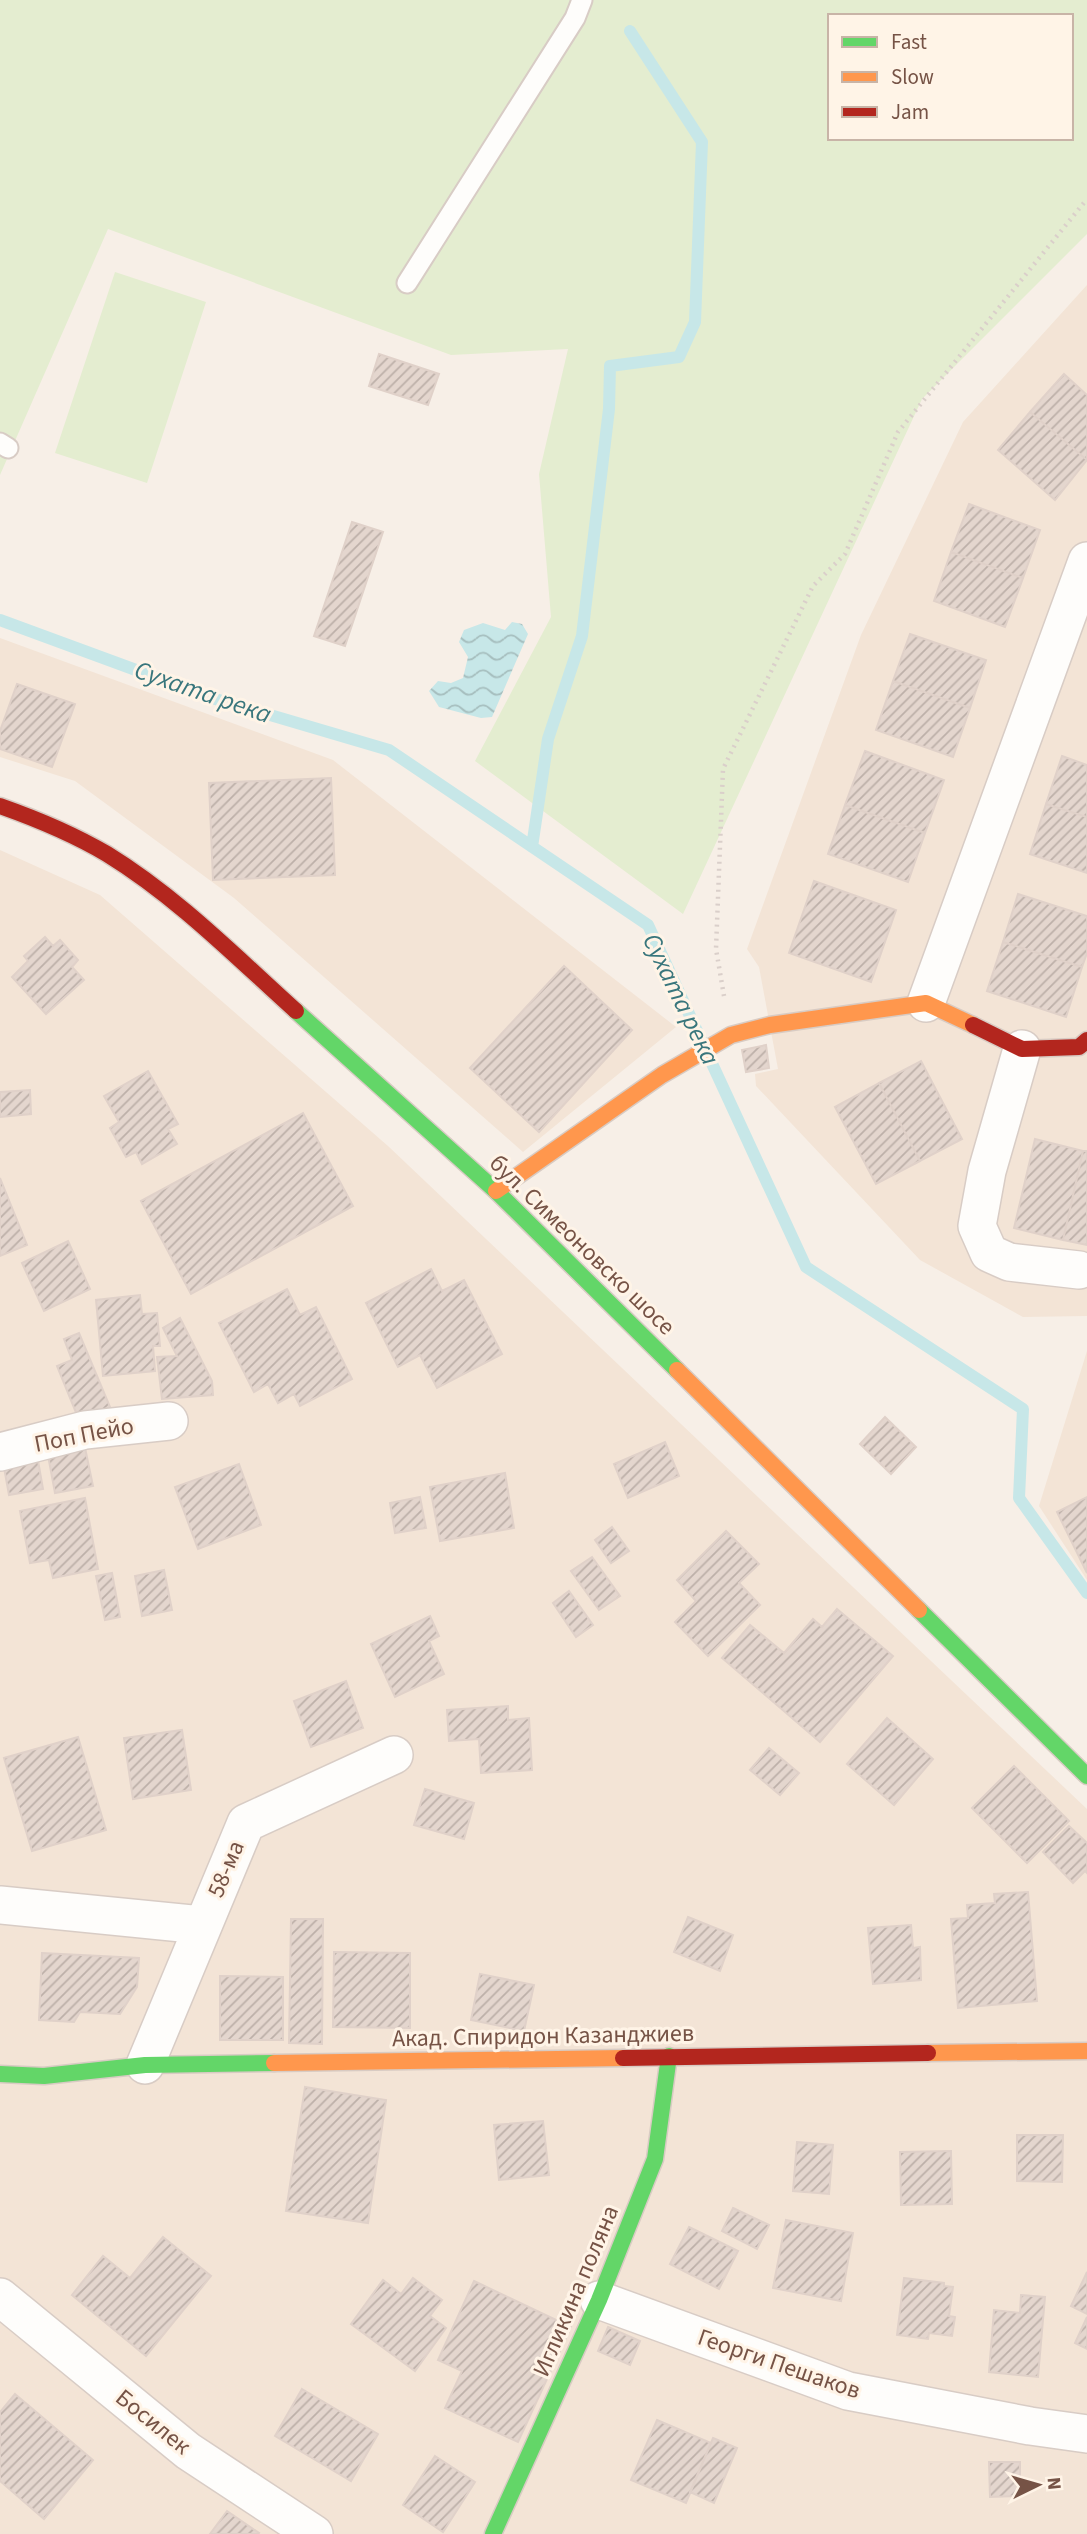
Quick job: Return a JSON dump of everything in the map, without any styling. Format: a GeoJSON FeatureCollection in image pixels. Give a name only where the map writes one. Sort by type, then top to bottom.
{"type":"FeatureCollection","features":[{"type":"Feature","properties":{"kind":"street"},"geometry":{"type":"LineString","coordinates":[[926,1003],[1087,561]]}},
{"type":"Feature","properties":{"kind":"street","name":"бул. Симеоновско шосе"},"geometry":{"type":"LineString","coordinates":[[0,806],[67,832],[116,858],[159,887],[496,1191],[1087,1776]]}},
{"type":"Feature","properties":{"kind":"street"},"geometry":{"type":"LineString","coordinates":[[496,1191],[662,1075],[731,1035],[769,1025],[926,1003],[1022,1049],[1079,1047],[1087,1040]]}},
{"type":"Feature","properties":{"kind":"street"},"geometry":{"type":"LineString","coordinates":[[1022,1049],[987,1171],[978,1226],[989,1253],[1009,1262],[1079,1270]]}},
{"type":"Feature","properties":{"kind":"street","name":"Поп Пейо"},"geometry":{"type":"LineString","coordinates":[[0,1452],[85,1430],[169,1420]]}},
{"type":"Feature","properties":{"kind":"street","name":"58-ма"},"geometry":{"type":"LineString","coordinates":[[145,2065],[246,1823],[394,1755]]}},
{"type":"Feature","properties":{"kind":"street"},"geometry":{"type":"LineString","coordinates":[[0,1905],[202,1925]]}},
{"type":"Feature","properties":{"kind":"street","name":"Акад. Спиридон Казанджиев"},"geometry":{"type":"LineString","coordinates":[[0,2074],[44,2076],[145,2065],[1087,2051]]}},
{"type":"Feature","properties":{"kind":"street","name":"Игликина поляна"},"geometry":{"type":"LineString","coordinates":[[493,2534],[599,2300],[655,2159],[669,2056]]}},
{"type":"Feature","properties":{"kind":"street","name":"Босилек"},"geometry":{"type":"LineString","coordinates":[[1,2299],[188,2451],[314,2534]]}},
{"type":"Feature","properties":{"kind":"street","name":"Георги Пешаков"},"geometry":{"type":"LineString","coordinates":[[599,2300],[848,2391],[1030,2426],[1087,2434]]}},
{"type":"Feature","properties":{"kind":"lane"},"geometry":{"type":"LineString","coordinates":[[407,283],[575,18],[582,0]]}},
{"type":"Feature","properties":{"kind":"path"},"geometry":{"type":"LineString","coordinates":[[731,1035],[716,949],[723,768],[813,586],[845,554],[898,432],[1087,199]]}},
{"type":"Feature","properties":{"kind":"shaded area"},"geometry":{"type":"Polygon","coordinates":[[[1087,285],[1087,1316],[1023,1317],[920,1260],[756,1086],[755,1074],[778,1069],[759,967],[747,949],[861,635],[963,422],[1087,285]]]}},
{"type":"Feature","properties":{"kind":"shaded area"},"geometry":{"type":"Polygon","coordinates":[[[0,638],[333,760],[676,1027],[523,1152],[234,898],[75,781],[0,757],[0,638]]]}},
{"type":"Feature","properties":{"kind":"shaded area"},"geometry":{"type":"Polygon","coordinates":[[[0,850],[100,895],[388,1146],[1087,1809],[1087,2534],[0,2534],[0,850]]]}},
{"type":"Feature","properties":{"kind":"shaded area"},"geometry":{"type":"Polygon","coordinates":[[[1087,1351],[1087,1580],[1039,1506],[1087,1351]]]}},
{"type":"Feature","properties":{"kind":"green space"},"geometry":{"type":"Polygon","coordinates":[[[0,0],[1087,0],[1087,234],[922,399],[683,914],[475,761],[551,617],[539,474],[568,349],[451,355],[108,229],[0,475],[0,0]]]}},
{"type":"Feature","properties":{"kind":"green space"},"geometry":{"type":"Polygon","coordinates":[[[115,272],[206,302],[147,483],[55,453],[115,272]]]}},
{"type":"Feature","properties":{"kind":"water"},"geometry":{"type":"Polygon","coordinates":[[[512,622],[522,624],[528,634],[492,717],[481,718],[439,707],[429,691],[438,681],[451,683],[463,678],[468,657],[459,642],[464,630],[483,623],[505,630],[512,622]]]}},
{"type":"Feature","properties":{"kind":"building"},"geometry":{"type":"Polygon","coordinates":[[[379,354],[439,374],[428,405],[369,386],[379,354]]]}},
{"type":"Feature","properties":{"kind":"building"},"geometry":{"type":"Polygon","coordinates":[[[1064,374],[1087,395],[1087,460],[1030,412],[1064,374]]]}},
{"type":"Feature","properties":{"kind":"building"},"geometry":{"type":"Polygon","coordinates":[[[1030,412],[1087,460],[1055,500],[998,450],[1030,412]]]}},
{"type":"Feature","properties":{"kind":"building"},"geometry":{"type":"Polygon","coordinates":[[[969,504],[1040,530],[1023,578],[951,552],[969,504]]]}},
{"type":"Feature","properties":{"kind":"building"},"geometry":{"type":"Polygon","coordinates":[[[352,522],[383,532],[345,646],[314,636],[352,522]]]}},
{"type":"Feature","properties":{"kind":"building"},"geometry":{"type":"Polygon","coordinates":[[[951,552],[1023,578],[1005,627],[934,601],[951,552]]]}},
{"type":"Feature","properties":{"kind":"building"},"geometry":{"type":"Polygon","coordinates":[[[910,634],[986,660],[970,708],[893,681],[910,634]]]}},
{"type":"Feature","properties":{"kind":"building"},"geometry":{"type":"Polygon","coordinates":[[[893,681],[970,708],[953,757],[876,730],[893,681]]]}},
{"type":"Feature","properties":{"kind":"building"},"geometry":{"type":"Polygon","coordinates":[[[17,684],[75,704],[52,767],[0,749],[0,731],[17,684]]]}},
{"type":"Feature","properties":{"kind":"building"},"geometry":{"type":"Polygon","coordinates":[[[865,751],[944,780],[925,833],[845,805],[865,751]]]}},
{"type":"Feature","properties":{"kind":"building"},"geometry":{"type":"Polygon","coordinates":[[[1062,756],[1087,765],[1087,817],[1046,804],[1062,756]]]}},
{"type":"Feature","properties":{"kind":"building"},"geometry":{"type":"Polygon","coordinates":[[[331,778],[335,875],[213,880],[209,783],[331,778]]]}},
{"type":"Feature","properties":{"kind":"building"},"geometry":{"type":"Polygon","coordinates":[[[1046,804],[1087,817],[1087,873],[1030,854],[1046,804]]]}},
{"type":"Feature","properties":{"kind":"building"},"geometry":{"type":"Polygon","coordinates":[[[845,805],[925,833],[908,882],[828,854],[845,805]]]}},
{"type":"Feature","properties":{"kind":"building"},"geometry":{"type":"Polygon","coordinates":[[[814,881],[896,910],[871,982],[789,953],[814,881]]]}},
{"type":"Feature","properties":{"kind":"building"},"geometry":{"type":"Polygon","coordinates":[[[1018,894],[1087,916],[1087,953],[1082,967],[1003,942],[1018,894]]]}},
{"type":"Feature","properties":{"kind":"building"},"geometry":{"type":"Polygon","coordinates":[[[45,937],[53,946],[60,940],[78,960],[72,967],[84,980],[46,1014],[12,977],[28,961],[24,956],[45,937]]]}},
{"type":"Feature","properties":{"kind":"building"},"geometry":{"type":"Polygon","coordinates":[[[1003,942],[1082,967],[1066,1017],[987,991],[1003,942]]]}},
{"type":"Feature","properties":{"kind":"building"},"geometry":{"type":"Polygon","coordinates":[[[564,966],[632,1030],[539,1132],[470,1068],[564,966]]]}},
{"type":"Feature","properties":{"kind":"building"},"geometry":{"type":"Polygon","coordinates":[[[766,1045],[769,1068],[746,1072],[742,1050],[766,1045]]]}},
{"type":"Feature","properties":{"kind":"building"},"geometry":{"type":"Polygon","coordinates":[[[921,1061],[962,1139],[920,1161],[879,1083],[921,1061]]]}},
{"type":"Feature","properties":{"kind":"building"},"geometry":{"type":"Polygon","coordinates":[[[148,1071],[178,1124],[168,1129],[177,1144],[142,1164],[136,1152],[126,1157],[110,1128],[119,1122],[104,1096],[148,1071]]]}},
{"type":"Feature","properties":{"kind":"building"},"geometry":{"type":"Polygon","coordinates":[[[879,1083],[920,1161],[876,1184],[835,1107],[879,1083]]]}},
{"type":"Feature","properties":{"kind":"building"},"geometry":{"type":"Polygon","coordinates":[[[30,1090],[31,1114],[0,1117],[0,1092],[30,1090]]]}},
{"type":"Feature","properties":{"kind":"building"},"geometry":{"type":"Polygon","coordinates":[[[303,1113],[353,1206],[191,1294],[141,1201],[303,1113]]]}},
{"type":"Feature","properties":{"kind":"building"},"geometry":{"type":"Polygon","coordinates":[[[1035,1139],[1083,1151],[1063,1240],[1014,1228],[1035,1139]]]}},
{"type":"Feature","properties":{"kind":"building"},"geometry":{"type":"Polygon","coordinates":[[[1083,1151],[1087,1151],[1087,1245],[1063,1240],[1083,1151]]]}},
{"type":"Feature","properties":{"kind":"building"},"geometry":{"type":"Polygon","coordinates":[[[0,1178],[27,1245],[0,1256],[0,1178]]]}},
{"type":"Feature","properties":{"kind":"building"},"geometry":{"type":"Polygon","coordinates":[[[68,1241],[90,1289],[44,1311],[22,1263],[68,1241]]]}},
{"type":"Feature","properties":{"kind":"building"},"geometry":{"type":"Polygon","coordinates":[[[431,1269],[442,1291],[464,1280],[502,1354],[437,1388],[420,1355],[398,1367],[366,1303],[431,1269]]]}},
{"type":"Feature","properties":{"kind":"building"},"geometry":{"type":"Polygon","coordinates":[[[287,1289],[300,1315],[316,1307],[352,1379],[300,1406],[294,1394],[278,1403],[268,1384],[254,1392],[219,1323],[287,1289]]]}},
{"type":"Feature","properties":{"kind":"building"},"geometry":{"type":"Polygon","coordinates":[[[140,1295],[142,1314],[157,1313],[160,1346],[153,1346],[155,1371],[103,1376],[96,1300],[140,1295]]]}},
{"type":"Feature","properties":{"kind":"building"},"geometry":{"type":"Polygon","coordinates":[[[180,1318],[212,1381],[213,1395],[162,1399],[157,1357],[177,1356],[163,1328],[180,1318]]]}},
{"type":"Feature","properties":{"kind":"building"},"geometry":{"type":"Polygon","coordinates":[[[79,1333],[110,1407],[79,1420],[57,1366],[72,1360],[64,1339],[79,1333]]]}},
{"type":"Feature","properties":{"kind":"building"},"geometry":{"type":"Polygon","coordinates":[[[885,1417],[916,1447],[891,1474],[860,1444],[885,1417]]]}},
{"type":"Feature","properties":{"kind":"building"},"geometry":{"type":"Polygon","coordinates":[[[665,1442],[679,1476],[628,1498],[614,1464],[665,1442]]]}},
{"type":"Feature","properties":{"kind":"building"},"geometry":{"type":"Polygon","coordinates":[[[84,1443],[93,1486],[55,1493],[47,1450],[84,1443]]]}},
{"type":"Feature","properties":{"kind":"building"},"geometry":{"type":"Polygon","coordinates":[[[37,1455],[43,1489],[9,1495],[3,1462],[37,1455]]]}},
{"type":"Feature","properties":{"kind":"building"},"geometry":{"type":"Polygon","coordinates":[[[239,1464],[261,1525],[198,1549],[175,1487],[239,1464]]]}},
{"type":"Feature","properties":{"kind":"building"},"geometry":{"type":"Polygon","coordinates":[[[505,1473],[514,1528],[440,1541],[430,1487],[505,1473]]]}},
{"type":"Feature","properties":{"kind":"building"},"geometry":{"type":"Polygon","coordinates":[[[420,1497],[426,1528],[395,1533],[390,1503],[420,1497]]]}},
{"type":"Feature","properties":{"kind":"building"},"geometry":{"type":"Polygon","coordinates":[[[1087,1497],[1087,1573],[1057,1512],[1087,1497]]]}},
{"type":"Feature","properties":{"kind":"building"},"geometry":{"type":"Polygon","coordinates":[[[85,1498],[98,1569],[53,1578],[49,1560],[30,1563],[20,1511],[85,1498]]]}},
{"type":"Feature","properties":{"kind":"building"},"geometry":{"type":"Polygon","coordinates":[[[612,1527],[629,1551],[611,1563],[595,1540],[612,1527]]]}},
{"type":"Feature","properties":{"kind":"building"},"geometry":{"type":"Polygon","coordinates":[[[726,1531],[759,1564],[739,1583],[760,1605],[708,1656],[675,1622],[696,1601],[677,1580],[726,1531]]]}},
{"type":"Feature","properties":{"kind":"building"},"geometry":{"type":"Polygon","coordinates":[[[592,1557],[620,1596],[599,1610],[571,1571],[592,1557]]]}},
{"type":"Feature","properties":{"kind":"building"},"geometry":{"type":"Polygon","coordinates":[[[164,1570],[172,1610],[142,1616],[135,1576],[164,1570]]]}},
{"type":"Feature","properties":{"kind":"building"},"geometry":{"type":"Polygon","coordinates":[[[112,1573],[120,1617],[105,1620],[96,1576],[112,1573]]]}},
{"type":"Feature","properties":{"kind":"building"},"geometry":{"type":"Polygon","coordinates":[[[569,1591],[593,1625],[576,1637],[553,1603],[569,1591]]]}},
{"type":"Feature","properties":{"kind":"building"},"geometry":{"type":"Polygon","coordinates":[[[837,1609],[893,1656],[820,1742],[722,1658],[750,1625],[784,1653],[813,1619],[822,1627],[837,1609]]]}},
{"type":"Feature","properties":{"kind":"building"},"geometry":{"type":"Polygon","coordinates":[[[430,1616],[439,1636],[429,1641],[444,1674],[395,1697],[371,1644],[430,1616]]]}},
{"type":"Feature","properties":{"kind":"building"},"geometry":{"type":"Polygon","coordinates":[[[346,1681],[363,1728],[311,1747],[294,1701],[346,1681]]]}},
{"type":"Feature","properties":{"kind":"building"},"geometry":{"type":"Polygon","coordinates":[[[508,1706],[508,1720],[529,1718],[532,1770],[481,1773],[479,1739],[449,1741],[447,1710],[508,1706]]]}},
{"type":"Feature","properties":{"kind":"building"},"geometry":{"type":"Polygon","coordinates":[[[887,1718],[933,1759],[894,1805],[847,1764],[887,1718]]]}},
{"type":"Feature","properties":{"kind":"building"},"geometry":{"type":"Polygon","coordinates":[[[182,1730],[191,1790],[133,1799],[124,1738],[182,1730]]]}},
{"type":"Feature","properties":{"kind":"building"},"geometry":{"type":"Polygon","coordinates":[[[78,1737],[106,1830],[32,1851],[4,1758],[78,1737]]]}},
{"type":"Feature","properties":{"kind":"building"},"geometry":{"type":"Polygon","coordinates":[[[769,1748],[799,1773],[780,1795],[750,1770],[769,1748]]]}},
{"type":"Feature","properties":{"kind":"building"},"geometry":{"type":"Polygon","coordinates":[[[1014,1766],[1069,1821],[1027,1863],[972,1808],[1014,1766]]]}},
{"type":"Feature","properties":{"kind":"building"},"geometry":{"type":"Polygon","coordinates":[[[425,1789],[474,1803],[464,1839],[414,1825],[425,1789]]]}},
{"type":"Feature","properties":{"kind":"building"},"geometry":{"type":"Polygon","coordinates":[[[1069,1826],[1087,1843],[1087,1873],[1085,1871],[1073,1883],[1043,1852],[1069,1826]]]}},
{"type":"Feature","properties":{"kind":"building"},"geometry":{"type":"Polygon","coordinates":[[[1028,1892],[1037,2001],[958,2008],[951,1919],[968,1918],[967,1905],[995,1903],[994,1894],[1028,1892]]]}},
{"type":"Feature","properties":{"kind":"building"},"geometry":{"type":"Polygon","coordinates":[[[688,1917],[733,1935],[720,1971],[674,1952],[688,1917]]]}},
{"type":"Feature","properties":{"kind":"building"},"geometry":{"type":"Polygon","coordinates":[[[291,1919],[323,1919],[322,2044],[289,2043],[291,1919]]]}},
{"type":"Feature","properties":{"kind":"building"},"geometry":{"type":"Polygon","coordinates":[[[911,1925],[913,1948],[920,1947],[921,1980],[873,1984],[868,1928],[911,1925]]]}},
{"type":"Feature","properties":{"kind":"building"},"geometry":{"type":"Polygon","coordinates":[[[334,1952],[410,1953],[410,2028],[333,2027],[334,1952]]]}},
{"type":"Feature","properties":{"kind":"building"},"geometry":{"type":"Polygon","coordinates":[[[42,1953],[139,1958],[137,1987],[120,2014],[80,2012],[74,2022],[39,2020],[42,1953]]]}},
{"type":"Feature","properties":{"kind":"building"},"geometry":{"type":"Polygon","coordinates":[[[480,1974],[534,1985],[524,2031],[471,2020],[480,1974]]]}},
{"type":"Feature","properties":{"kind":"building"},"geometry":{"type":"Polygon","coordinates":[[[220,1976],[283,1977],[283,2040],[220,2040],[220,1976]]]}},
{"type":"Feature","properties":{"kind":"building"},"geometry":{"type":"Polygon","coordinates":[[[305,2087],[386,2100],[368,2223],[286,2211],[305,2087]]]}},
{"type":"Feature","properties":{"kind":"building"},"geometry":{"type":"Polygon","coordinates":[[[543,2121],[549,2175],[499,2180],[494,2125],[543,2121]]]}},
{"type":"Feature","properties":{"kind":"building"},"geometry":{"type":"Polygon","coordinates":[[[1017,2135],[1063,2135],[1062,2182],[1017,2181],[1017,2135]]]}},
{"type":"Feature","properties":{"kind":"building"},"geometry":{"type":"Polygon","coordinates":[[[797,2142],[833,2145],[829,2194],[793,2191],[797,2142]]]}},
{"type":"Feature","properties":{"kind":"building"},"geometry":{"type":"Polygon","coordinates":[[[951,2151],[952,2204],[901,2205],[900,2152],[951,2151]]]}},
{"type":"Feature","properties":{"kind":"building"},"geometry":{"type":"Polygon","coordinates":[[[733,2208],[769,2225],[757,2249],[722,2231],[733,2208]]]}},
{"type":"Feature","properties":{"kind":"building"},"geometry":{"type":"Polygon","coordinates":[[[786,2220],[853,2233],[841,2301],[773,2288],[786,2220]]]}},
{"type":"Feature","properties":{"kind":"building"},"geometry":{"type":"Polygon","coordinates":[[[689,2227],[738,2251],[719,2289],[670,2264],[689,2227]]]}},
{"type":"Feature","properties":{"kind":"building"},"geometry":{"type":"Polygon","coordinates":[[[163,2237],[211,2276],[146,2356],[72,2295],[103,2256],[130,2278],[163,2237]]]}},
{"type":"Feature","properties":{"kind":"building"},"geometry":{"type":"Polygon","coordinates":[[[1087,2272],[1087,2314],[1071,2306],[1087,2272]]]}},
{"type":"Feature","properties":{"kind":"building"},"geometry":{"type":"Polygon","coordinates":[[[413,2278],[442,2300],[430,2316],[446,2328],[415,2371],[351,2324],[383,2280],[401,2294],[413,2278]]]}},
{"type":"Feature","properties":{"kind":"building"},"geometry":{"type":"Polygon","coordinates":[[[904,2278],[944,2283],[944,2286],[953,2287],[949,2316],[955,2317],[952,2336],[929,2333],[928,2339],[897,2335],[904,2278]]]}},
{"type":"Feature","properties":{"kind":"building"},"geometry":{"type":"Polygon","coordinates":[[[474,2281],[571,2327],[518,2442],[445,2408],[462,2371],[438,2360],[474,2281]]]}},
{"type":"Feature","properties":{"kind":"building"},"geometry":{"type":"Polygon","coordinates":[[[1021,2295],[1045,2297],[1038,2377],[989,2372],[994,2310],[1020,2313],[1021,2295]]]}},
{"type":"Feature","properties":{"kind":"building"},"geometry":{"type":"Polygon","coordinates":[[[1087,2317],[1087,2349],[1075,2343],[1087,2317]]]}},
{"type":"Feature","properties":{"kind":"building"},"geometry":{"type":"Polygon","coordinates":[[[608,2327],[640,2341],[630,2365],[598,2351],[608,2327]]]}},
{"type":"Feature","properties":{"kind":"building"},"geometry":{"type":"Polygon","coordinates":[[[302,2389],[378,2434],[351,2481],[275,2436],[302,2389]]]}},
{"type":"Feature","properties":{"kind":"building"},"geometry":{"type":"Polygon","coordinates":[[[15,2394],[93,2460],[44,2519],[0,2481],[0,2412],[15,2394]]]}},
{"type":"Feature","properties":{"kind":"building"},"geometry":{"type":"Polygon","coordinates":[[[657,2420],[711,2443],[686,2503],[631,2480],[657,2420]]]}},
{"type":"Feature","properties":{"kind":"building"},"geometry":{"type":"Polygon","coordinates":[[[713,2438],[737,2448],[714,2503],[690,2492],[713,2438]]]}},
{"type":"Feature","properties":{"kind":"building"},"geometry":{"type":"Polygon","coordinates":[[[435,2456],[475,2482],[443,2532],[403,2505],[435,2456]]]}},
{"type":"Feature","properties":{"kind":"building"},"geometry":{"type":"Polygon","coordinates":[[[989,2462],[1020,2462],[1020,2496],[990,2497],[989,2462]]]}},
{"type":"Feature","properties":{"kind":"building"},"geometry":{"type":"Polygon","coordinates":[[[227,2511],[259,2533],[210,2534],[227,2511]]]}},
{"type":"Feature","properties":{"kind":"waterway"},"geometry":{"type":"LineString","coordinates":[[532,847],[548,739],[582,636],[609,409],[610,366],[679,357],[695,322],[702,142],[630,31]]}},
{"type":"Feature","properties":{"kind":"waterway","name":"Сухата река"},"geometry":{"type":"LineString","coordinates":[[0,620],[212,698],[389,750],[648,925],[806,1267],[1023,1409],[1019,1498],[1087,1593]]}},
{"type":"Feature","properties":{"kind":"traffic: fast"},"geometry":{"type":"LineString","coordinates":[[296,1011],[496,1191],[677,1370]]}},
{"type":"Feature","properties":{"kind":"traffic: fast"},"geometry":{"type":"LineString","coordinates":[[919,1610],[1087,1776]]}},
{"type":"Feature","properties":{"kind":"traffic: fast"},"geometry":{"type":"LineString","coordinates":[[493,2534],[599,2300],[655,2159],[669,2056]]}},
{"type":"Feature","properties":{"kind":"traffic: fast"},"geometry":{"type":"LineString","coordinates":[[0,2074],[44,2076],[145,2065],[274,2063]]}},
{"type":"Feature","properties":{"kind":"traffic: slow"},"geometry":{"type":"LineString","coordinates":[[496,1191],[662,1075],[731,1035],[770,1025],[926,1003],[973,1025]]}},
{"type":"Feature","properties":{"kind":"traffic: slow"},"geometry":{"type":"LineString","coordinates":[[677,1370],[919,1610]]}},
{"type":"Feature","properties":{"kind":"traffic: slow"},"geometry":{"type":"LineString","coordinates":[[928,2053],[1087,2051]]}},
{"type":"Feature","properties":{"kind":"traffic: slow"},"geometry":{"type":"LineString","coordinates":[[274,2063],[623,2058]]}},
{"type":"Feature","properties":{"kind":"traffic: jam"},"geometry":{"type":"LineString","coordinates":[[0,806],[81,840],[133,871],[205,928],[296,1011]]}},
{"type":"Feature","properties":{"kind":"traffic: jam"},"geometry":{"type":"LineString","coordinates":[[973,1025],[1022,1049],[1079,1047],[1087,1040]]}},
{"type":"Feature","properties":{"kind":"traffic: jam"},"geometry":{"type":"LineString","coordinates":[[623,2058],[928,2053]]}}]}
